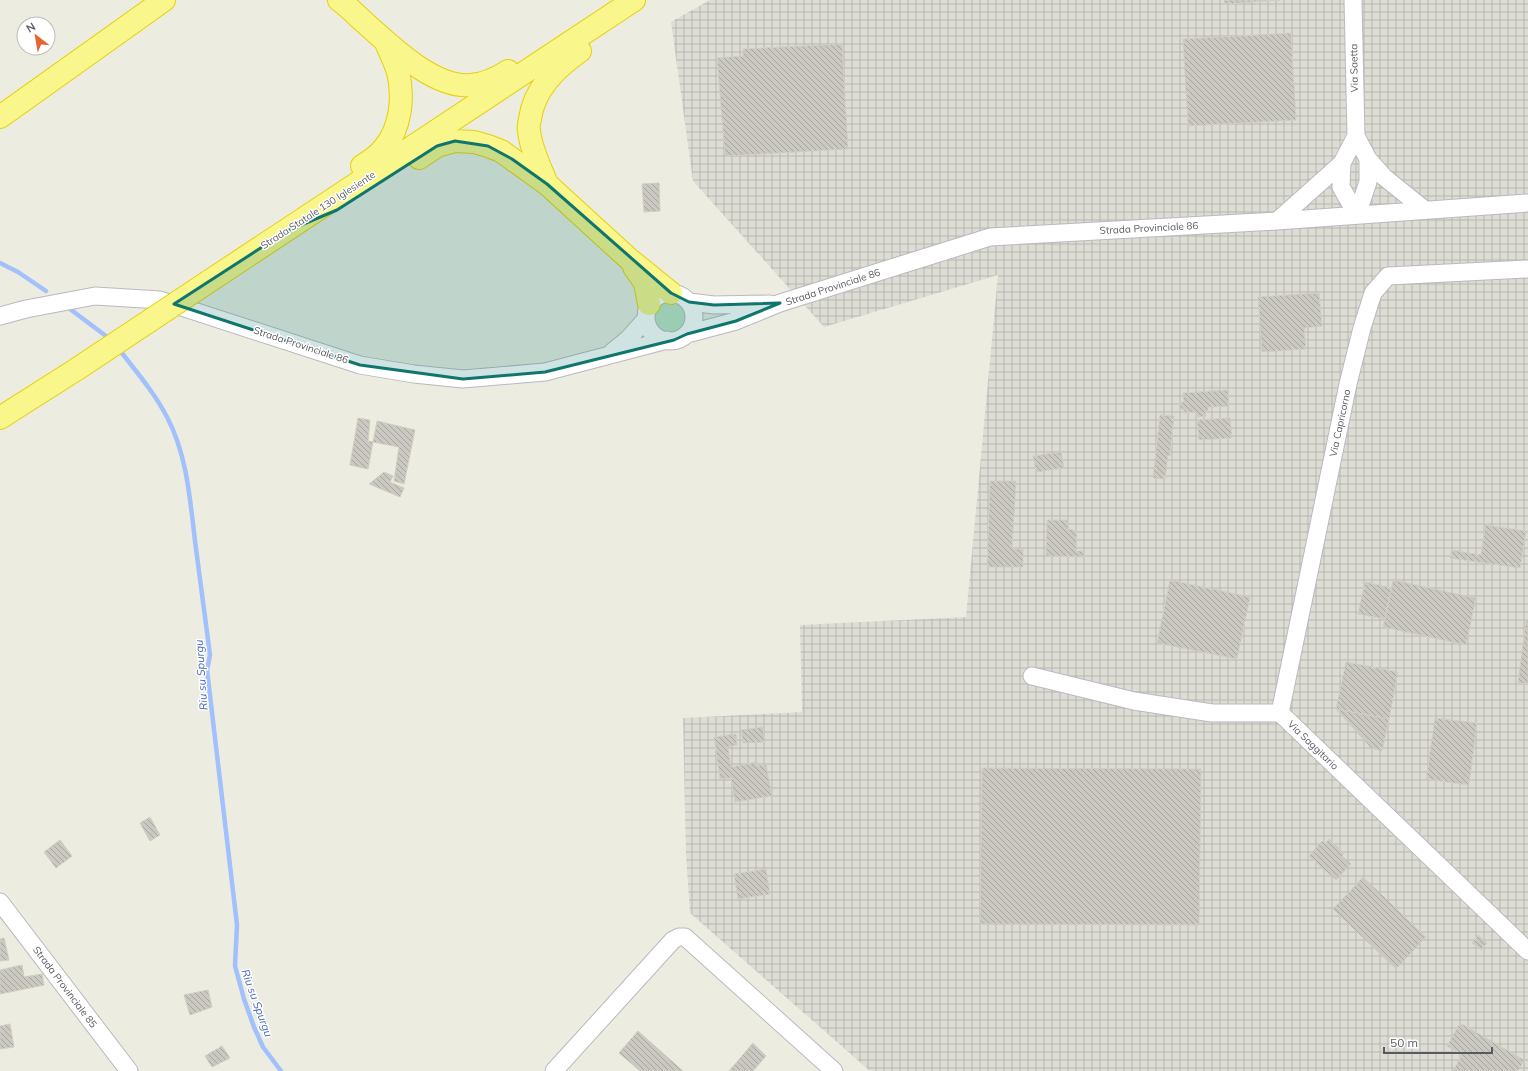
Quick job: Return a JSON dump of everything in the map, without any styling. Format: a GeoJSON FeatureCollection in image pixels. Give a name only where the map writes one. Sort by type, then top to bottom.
{"type":"FeatureCollection","features":[{"type":"Feature","properties":{"kind":"highway"},"geometry":{"type":"LineString","coordinates":[[0,117],[164,0]]}},
{"type":"Feature","properties":{"kind":"highway"},"geometry":{"type":"LineString","coordinates":[[339,0],[386,42],[419,66],[440,79],[451,83],[470,86],[502,75],[603,8],[620,0]]}},
{"type":"Feature","properties":{"kind":"highway","name":"Strada Statale 130 Iglesiente"},"geometry":{"type":"LineString","coordinates":[[0,418],[287,231],[634,0]]}},
{"type":"Feature","properties":{"kind":"highway"},"geometry":{"type":"LineString","coordinates":[[547,184],[531,144],[528,130],[534,101],[543,86],[563,63],[613,27],[643,0]]}},
{"type":"Feature","properties":{"kind":"highway"},"geometry":{"type":"LineString","coordinates":[[287,231],[324,192],[376,156],[384,148],[392,135],[398,122],[401,103],[401,87],[397,70],[386,42]]}},
{"type":"Feature","properties":{"kind":"highway"},"geometry":{"type":"LineString","coordinates":[[287,231],[337,210],[437,146],[455,141],[474,142],[501,152],[547,184],[629,259],[680,297]]}},
{"type":"Feature","properties":{"kind":"highway"},"geometry":{"type":"LineString","coordinates":[[629,259],[645,283],[648,312]]}},
{"type":"Feature","properties":{"kind":"street","name":"Via Saetta"},"geometry":{"type":"LineString","coordinates":[[1353,0],[1356,136],[1368,159],[1384,177],[1425,210]]}},
{"type":"Feature","properties":{"kind":"street","name":"Via Saetta"},"geometry":{"type":"LineString","coordinates":[[1277,221],[1342,163],[1356,136]]}},
{"type":"Feature","properties":{"kind":"street","name":"Via Saetta"},"geometry":{"type":"LineString","coordinates":[[1357,215],[1368,182],[1368,159]]}},
{"type":"Feature","properties":{"kind":"street","name":"Via Saetta"},"geometry":{"type":"LineString","coordinates":[[1342,163],[1341,187],[1357,215]]}},
{"type":"Feature","properties":{"kind":"street","name":"Strada Provinciale 86"},"geometry":{"type":"LineString","coordinates":[[687,334],[736,322],[780,303],[990,237],[1277,221],[1528,203]]}},
{"type":"Feature","properties":{"kind":"street","name":"Via Capricorno"},"geometry":{"type":"LineString","coordinates":[[1280,713],[1348,384],[1362,328],[1373,293],[1388,276],[1528,269]]}},
{"type":"Feature","properties":{"kind":"street","name":"Strada Provinciale 86"},"geometry":{"type":"LineString","coordinates":[[0,316],[26,309],[95,296],[160,300],[360,365],[414,374],[463,379],[545,372],[667,340]]}},
{"type":"Feature","properties":{"kind":"street"},"geometry":{"type":"LineString","coordinates":[[658,296],[680,297],[694,315],[693,322],[687,334],[681,338],[667,340],[653,334],[648,327],[648,312],[658,296]]}},
{"type":"Feature","properties":{"kind":"street","name":"Strada Provinciale 86"},"geometry":{"type":"LineString","coordinates":[[680,297],[714,305],[780,303]]}},
{"type":"Feature","properties":{"kind":"street","name":"Strada Provinciale 86"},"geometry":{"type":"LineString","coordinates":[[605,357],[628,340],[648,312]]}},
{"type":"Feature","properties":{"kind":"street","name":"Via Saggitario"},"geometry":{"type":"LineString","coordinates":[[1032,676],[1134,701],[1212,713],[1280,713],[1528,951]]}},
{"type":"Feature","properties":{"kind":"street","name":"Strada Provinciale 85"},"geometry":{"type":"LineString","coordinates":[[0,902],[130,1071]]}},
{"type":"Feature","properties":{"kind":"street"},"geometry":{"type":"LineString","coordinates":[[554,1071],[673,940],[679,937],[685,937],[834,1071]]}},
{"type":"Feature","properties":{"kind":"highlighted area"},"geometry":{"type":"Polygon","coordinates":[[[455,141],[488,146],[512,159],[547,184],[671,293],[689,302],[714,305],[780,303],[736,321],[687,334],[674,340],[545,372],[463,379],[360,365],[174,304],[287,231],[337,210],[437,146],[455,141]]]}},
{"type":"Feature","properties":{"kind":"shaded area"},"geometry":{"type":"Polygon","coordinates":[[[710,0],[1528,0],[1528,1071],[870,1071],[690,913],[686,855],[683,718],[802,712],[800,625],[966,617],[998,275],[824,327],[693,181],[671,22],[710,0]]]}},
{"type":"Feature","properties":{"kind":"green space"},"geometry":{"type":"Polygon","coordinates":[[[670,298],[683,304],[689,317],[683,330],[670,336],[657,330],[651,317],[657,304],[670,298]]]}},
{"type":"Feature","properties":{"kind":"building"},"geometry":{"type":"Polygon","coordinates":[[[1224,0],[1280,0],[1225,4],[1224,0]]]}},
{"type":"Feature","properties":{"kind":"building"},"geometry":{"type":"Polygon","coordinates":[[[1291,33],[1296,120],[1188,126],[1183,39],[1291,33]]]}},
{"type":"Feature","properties":{"kind":"building"},"geometry":{"type":"Polygon","coordinates":[[[842,44],[848,149],[725,156],[717,58],[743,56],[743,49],[842,44]]]}},
{"type":"Feature","properties":{"kind":"building"},"geometry":{"type":"Polygon","coordinates":[[[659,183],[660,211],[644,212],[642,184],[659,183]]]}},
{"type":"Feature","properties":{"kind":"building"},"geometry":{"type":"Polygon","coordinates":[[[1319,293],[1322,326],[1304,328],[1306,349],[1262,352],[1258,297],[1319,293]]]}},
{"type":"Feature","properties":{"kind":"building"},"geometry":{"type":"Polygon","coordinates":[[[1228,390],[1229,406],[1208,407],[1208,411],[1205,411],[1206,416],[1197,417],[1197,412],[1184,413],[1184,409],[1180,409],[1179,402],[1184,402],[1183,393],[1228,390]]]}},
{"type":"Feature","properties":{"kind":"building"},"geometry":{"type":"Polygon","coordinates":[[[1160,415],[1174,416],[1170,456],[1168,455],[1165,479],[1153,478],[1160,415]]]}},
{"type":"Feature","properties":{"kind":"building"},"geometry":{"type":"Polygon","coordinates":[[[358,418],[370,420],[368,441],[373,442],[368,469],[350,465],[358,418]]]}},
{"type":"Feature","properties":{"kind":"building"},"geometry":{"type":"Polygon","coordinates":[[[1230,418],[1232,438],[1199,440],[1197,420],[1230,418]]]}},
{"type":"Feature","properties":{"kind":"building"},"geometry":{"type":"Polygon","coordinates":[[[377,421],[415,430],[404,484],[394,481],[399,447],[373,442],[377,421]]]}},
{"type":"Feature","properties":{"kind":"building"},"geometry":{"type":"Polygon","coordinates":[[[1061,452],[1064,468],[1036,472],[1033,456],[1061,452]]]}},
{"type":"Feature","properties":{"kind":"building"},"geometry":{"type":"Polygon","coordinates":[[[384,472],[393,476],[390,482],[404,488],[400,497],[369,484],[384,472]]]}},
{"type":"Feature","properties":{"kind":"building"},"geometry":{"type":"Polygon","coordinates":[[[990,481],[1016,481],[1012,549],[1023,549],[1023,567],[987,567],[990,481]]]}},
{"type":"Feature","properties":{"kind":"building"},"geometry":{"type":"Polygon","coordinates":[[[1047,520],[1068,520],[1068,529],[1077,531],[1076,551],[1084,551],[1084,557],[1046,556],[1047,520]]]}},
{"type":"Feature","properties":{"kind":"building"},"geometry":{"type":"Polygon","coordinates":[[[1485,525],[1526,531],[1520,568],[1450,558],[1452,550],[1481,555],[1485,525]]]}},
{"type":"Feature","properties":{"kind":"building"},"geometry":{"type":"Polygon","coordinates":[[[1170,580],[1250,597],[1237,659],[1157,643],[1170,580]]]}},
{"type":"Feature","properties":{"kind":"building"},"geometry":{"type":"Polygon","coordinates":[[[1393,580],[1476,598],[1466,645],[1383,627],[1393,580]]]}},
{"type":"Feature","properties":{"kind":"building"},"geometry":{"type":"Polygon","coordinates":[[[1365,582],[1392,588],[1385,619],[1358,614],[1365,582]]]}},
{"type":"Feature","properties":{"kind":"building"},"geometry":{"type":"Polygon","coordinates":[[[1526,620],[1528,620],[1528,684],[1518,683],[1526,620]]]}},
{"type":"Feature","properties":{"kind":"building"},"geometry":{"type":"Polygon","coordinates":[[[1346,662],[1398,672],[1389,719],[1336,709],[1346,662]]]}},
{"type":"Feature","properties":{"kind":"building"},"geometry":{"type":"Polygon","coordinates":[[[1336,709],[1389,719],[1382,751],[1371,748],[1336,709]]]}},
{"type":"Feature","properties":{"kind":"building"},"geometry":{"type":"Polygon","coordinates":[[[1435,718],[1477,723],[1469,785],[1426,779],[1435,718]]]}},
{"type":"Feature","properties":{"kind":"building"},"geometry":{"type":"Polygon","coordinates":[[[763,727],[765,742],[743,743],[741,730],[763,727]]]}},
{"type":"Feature","properties":{"kind":"building"},"geometry":{"type":"Polygon","coordinates":[[[736,734],[737,745],[728,747],[731,767],[757,762],[757,766],[766,764],[772,796],[735,802],[731,778],[720,779],[714,737],[736,734]]]}},
{"type":"Feature","properties":{"kind":"building"},"geometry":{"type":"Polygon","coordinates":[[[982,768],[1201,769],[1199,925],[980,924],[982,768]]]}},
{"type":"Feature","properties":{"kind":"building"},"geometry":{"type":"Polygon","coordinates":[[[150,817],[160,835],[150,841],[140,823],[150,817]]]}},
{"type":"Feature","properties":{"kind":"building"},"geometry":{"type":"Polygon","coordinates":[[[1329,839],[1344,853],[1342,856],[1351,864],[1336,880],[1309,856],[1322,841],[1325,844],[1329,839]]]}},
{"type":"Feature","properties":{"kind":"building"},"geometry":{"type":"Polygon","coordinates":[[[60,840],[72,856],[56,868],[44,852],[60,840]]]}},
{"type":"Feature","properties":{"kind":"building"},"geometry":{"type":"Polygon","coordinates":[[[766,869],[770,894],[738,899],[734,874],[766,869]]]}},
{"type":"Feature","properties":{"kind":"building"},"geometry":{"type":"Polygon","coordinates":[[[1363,877],[1426,937],[1396,969],[1333,909],[1363,877]]]}},
{"type":"Feature","properties":{"kind":"building"},"geometry":{"type":"Polygon","coordinates":[[[1478,935],[1487,943],[1481,950],[1472,943],[1478,935]]]}},
{"type":"Feature","properties":{"kind":"building"},"geometry":{"type":"Polygon","coordinates":[[[4,938],[9,960],[0,961],[0,939],[4,938]]]}},
{"type":"Feature","properties":{"kind":"building"},"geometry":{"type":"Polygon","coordinates":[[[22,965],[24,977],[42,974],[44,985],[0,994],[0,970],[22,965]]]}},
{"type":"Feature","properties":{"kind":"building"},"geometry":{"type":"Polygon","coordinates":[[[208,990],[212,1007],[190,1015],[184,995],[208,990]]]}},
{"type":"Feature","properties":{"kind":"building"},"geometry":{"type":"Polygon","coordinates":[[[1460,1023],[1524,1060],[1518,1071],[1453,1071],[1462,1055],[1447,1046],[1460,1023]]]}},
{"type":"Feature","properties":{"kind":"building"},"geometry":{"type":"Polygon","coordinates":[[[10,1024],[14,1047],[0,1049],[0,1026],[10,1024]]]}},
{"type":"Feature","properties":{"kind":"building"},"geometry":{"type":"Polygon","coordinates":[[[638,1031],[683,1071],[640,1071],[619,1053],[638,1031]]]}},
{"type":"Feature","properties":{"kind":"building"},"geometry":{"type":"Polygon","coordinates":[[[753,1043],[766,1056],[753,1071],[729,1071],[753,1043]]]}},
{"type":"Feature","properties":{"kind":"building"},"geometry":{"type":"Polygon","coordinates":[[[222,1046],[230,1058],[212,1067],[205,1056],[222,1046]]]}},
{"type":"Feature","properties":{"kind":"waterway","name":"Riu su Spurgu"},"geometry":{"type":"LineString","coordinates":[[0,263],[18,272],[46,291]]}},
{"type":"Feature","properties":{"kind":"waterway","name":"Riu su Spurgu"},"geometry":{"type":"LineString","coordinates":[[70,309],[110,339]]}},
{"type":"Feature","properties":{"kind":"waterway","name":"Riu su Spurgu"},"geometry":{"type":"LineString","coordinates":[[118,348],[144,381],[167,417],[179,446],[187,478],[210,655],[207,670],[237,925],[235,966],[244,999],[254,1027],[263,1047],[281,1071]]}}]}
